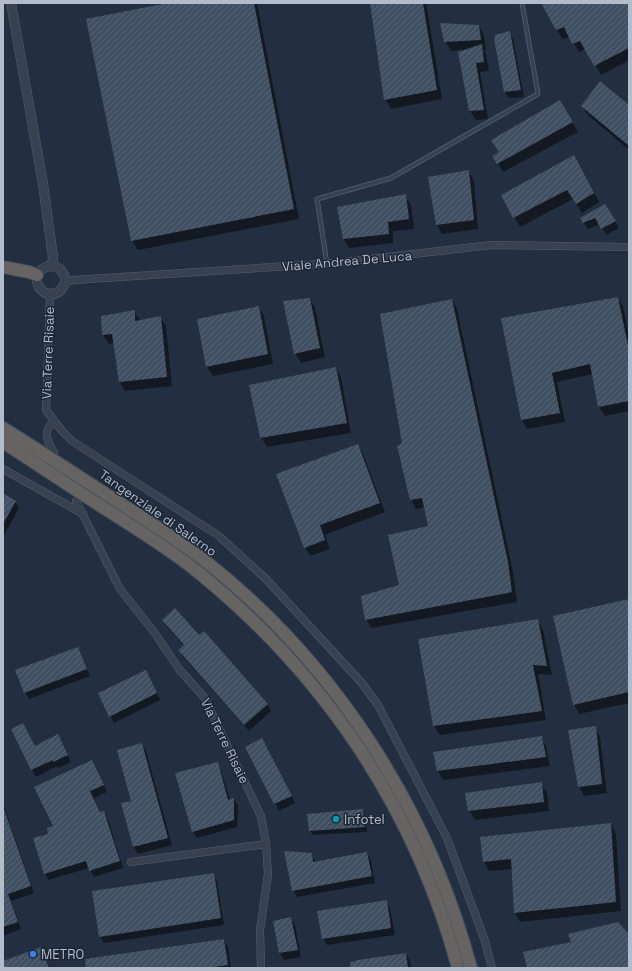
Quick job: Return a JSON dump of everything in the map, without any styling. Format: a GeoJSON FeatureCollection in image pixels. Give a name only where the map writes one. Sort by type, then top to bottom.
{"type":"FeatureCollection","features":[{"type":"Feature","properties":{"kind":"highway"},"geometry":{"type":"LineString","coordinates":[[3,266],[37,275]]}},
{"type":"Feature","properties":{"kind":"highway","name":"Tangenziale di Salerno"},"geometry":{"type":"LineString","coordinates":[[3,428],[153,524],[206,562],[285,634],[315,668],[366,734],[406,801],[424,838],[449,899],[471,968]]}},
{"type":"Feature","properties":{"kind":"highway","name":"Tangenziale di Salerno"},"geometry":{"type":"LineString","coordinates":[[3,442],[145,534],[198,572],[236,604],[265,632],[307,678],[353,739],[380,780],[400,816],[427,875],[450,940],[458,968]]}},
{"type":"Feature","properties":{"kind":"street"},"geometry":{"type":"LineString","coordinates":[[11,3],[43,184],[53,257],[52,266]]}},
{"type":"Feature","properties":{"kind":"street","name":"Viale Andrea De Luca"},"geometry":{"type":"LineString","coordinates":[[65,282],[74,280],[327,264],[491,245],[629,247]]}},
{"type":"Feature","properties":{"kind":"street"},"geometry":{"type":"LineString","coordinates":[[52,266],[56,267],[63,273],[65,282],[64,286],[58,292],[50,294],[39,288],[36,280],[37,275],[43,268],[52,266]]}},
{"type":"Feature","properties":{"kind":"street","name":"Via Terre Risaie"},"geometry":{"type":"LineString","coordinates":[[50,294],[46,410],[72,441],[219,536],[266,579],[362,682],[378,705],[447,838],[486,941],[492,968]]}},
{"type":"Feature","properties":{"kind":"street"},"geometry":{"type":"LineString","coordinates":[[54,420],[46,430],[46,438],[54,453]]}},
{"type":"Feature","properties":{"kind":"street"},"geometry":{"type":"LineString","coordinates":[[3,469],[83,514]]}},
{"type":"Feature","properties":{"kind":"street","name":"Via Terre Risaie"},"geometry":{"type":"LineString","coordinates":[[76,501],[120,589],[154,632],[179,669],[204,697],[261,816],[266,844],[268,874],[260,930],[261,968]]}},
{"type":"Feature","properties":{"kind":"street"},"geometry":{"type":"LineString","coordinates":[[131,862],[266,844]]}},
{"type":"Feature","properties":{"kind":"lane"},"geometry":{"type":"LineString","coordinates":[[327,264],[317,199],[391,178],[538,94],[522,3]]}},
{"type":"Feature","properties":{"kind":"building"},"geometry":{"type":"Polygon","coordinates":[[[168,3],[254,3],[294,209],[131,241],[86,19],[168,3]]]}},
{"type":"Feature","properties":{"kind":"building"},"geometry":{"type":"Polygon","coordinates":[[[370,3],[423,3],[437,90],[384,100],[370,3]]]}},
{"type":"Feature","properties":{"kind":"building"},"geometry":{"type":"Polygon","coordinates":[[[541,3],[629,3],[629,48],[594,66],[580,41],[572,44],[564,27],[556,30],[541,3]]]}},
{"type":"Feature","properties":{"kind":"building"},"geometry":{"type":"Polygon","coordinates":[[[440,23],[479,25],[481,40],[444,42],[440,23]]]}},
{"type":"Feature","properties":{"kind":"building"},"geometry":{"type":"Polygon","coordinates":[[[510,31],[521,90],[504,92],[494,39],[495,35],[510,31]]]}},
{"type":"Feature","properties":{"kind":"building"},"geometry":{"type":"Polygon","coordinates":[[[482,44],[484,62],[476,63],[484,110],[469,111],[458,52],[482,44]]]}},
{"type":"Feature","properties":{"kind":"building"},"geometry":{"type":"Polygon","coordinates":[[[600,81],[629,105],[629,146],[581,106],[600,81]]]}},
{"type":"Feature","properties":{"kind":"building"},"geometry":{"type":"Polygon","coordinates":[[[560,100],[573,122],[497,164],[492,156],[499,152],[491,140],[560,100]]]}},
{"type":"Feature","properties":{"kind":"building"},"geometry":{"type":"Polygon","coordinates":[[[574,155],[594,193],[576,204],[567,190],[513,218],[501,195],[574,155]]]}},
{"type":"Feature","properties":{"kind":"building"},"geometry":{"type":"Polygon","coordinates":[[[469,170],[474,220],[436,225],[428,177],[469,170]]]}},
{"type":"Feature","properties":{"kind":"building"},"geometry":{"type":"Polygon","coordinates":[[[406,194],[409,219],[388,222],[389,234],[343,239],[337,207],[406,194]]]}},
{"type":"Feature","properties":{"kind":"building"},"geometry":{"type":"Polygon","coordinates":[[[605,204],[616,221],[601,229],[595,218],[583,223],[580,218],[605,204]]]}},
{"type":"Feature","properties":{"kind":"building"},"geometry":{"type":"Polygon","coordinates":[[[618,297],[629,350],[629,401],[598,407],[590,364],[552,373],[560,413],[521,420],[501,318],[618,297]]]}},
{"type":"Feature","properties":{"kind":"building"},"geometry":{"type":"Polygon","coordinates":[[[310,298],[320,348],[294,354],[283,301],[310,298]]]}},
{"type":"Feature","properties":{"kind":"building"},"geometry":{"type":"Polygon","coordinates":[[[452,299],[508,562],[512,592],[365,620],[361,596],[399,585],[388,535],[428,526],[422,498],[410,500],[397,446],[402,443],[380,314],[452,299]]]}},
{"type":"Feature","properties":{"kind":"building"},"geometry":{"type":"Polygon","coordinates":[[[259,306],[268,354],[206,367],[197,319],[259,306]]]}},
{"type":"Feature","properties":{"kind":"building"},"geometry":{"type":"Polygon","coordinates":[[[135,310],[135,321],[161,316],[167,377],[119,382],[112,334],[102,335],[101,316],[135,310]]]}},
{"type":"Feature","properties":{"kind":"building"},"geometry":{"type":"Polygon","coordinates":[[[336,367],[347,423],[260,438],[249,385],[336,367]]]}},
{"type":"Feature","properties":{"kind":"building"},"geometry":{"type":"Polygon","coordinates":[[[358,444],[380,503],[320,525],[325,540],[304,548],[276,474],[358,444]]]}},
{"type":"Feature","properties":{"kind":"building"},"geometry":{"type":"Polygon","coordinates":[[[3,493],[16,501],[3,524],[3,493]]]}},
{"type":"Feature","properties":{"kind":"building"},"geometry":{"type":"Polygon","coordinates":[[[629,599],[629,692],[573,705],[553,616],[629,599]]]}},
{"type":"Feature","properties":{"kind":"building"},"geometry":{"type":"Polygon","coordinates":[[[175,608],[199,635],[204,631],[268,704],[244,725],[178,650],[184,645],[162,620],[175,608]]]}},
{"type":"Feature","properties":{"kind":"building"},"geometry":{"type":"Polygon","coordinates":[[[538,619],[547,666],[533,665],[542,711],[433,726],[418,639],[538,619]]]}},
{"type":"Feature","properties":{"kind":"building"},"geometry":{"type":"Polygon","coordinates":[[[78,647],[87,669],[24,693],[15,670],[78,647]]]}},
{"type":"Feature","properties":{"kind":"building"},"geometry":{"type":"Polygon","coordinates":[[[146,670],[157,693],[109,717],[98,693],[146,670]]]}},
{"type":"Feature","properties":{"kind":"building"},"geometry":{"type":"Polygon","coordinates":[[[23,723],[35,746],[58,734],[68,755],[31,770],[11,729],[23,723]]]}},
{"type":"Feature","properties":{"kind":"building"},"geometry":{"type":"Polygon","coordinates":[[[596,726],[602,784],[578,787],[568,730],[596,726]]]}},
{"type":"Feature","properties":{"kind":"building"},"geometry":{"type":"Polygon","coordinates":[[[542,736],[546,757],[437,771],[433,752],[542,736]]]}},
{"type":"Feature","properties":{"kind":"building"},"geometry":{"type":"Polygon","coordinates":[[[262,738],[292,796],[274,804],[245,747],[262,738]]]}},
{"type":"Feature","properties":{"kind":"building"},"geometry":{"type":"Polygon","coordinates":[[[142,743],[168,838],[133,847],[121,803],[131,801],[117,750],[142,743]]]}},
{"type":"Feature","properties":{"kind":"building"},"geometry":{"type":"Polygon","coordinates":[[[92,760],[104,785],[90,791],[100,812],[104,811],[120,861],[89,871],[86,861],[44,874],[33,838],[48,834],[47,828],[53,826],[34,787],[92,760]]]}},
{"type":"Feature","properties":{"kind":"building"},"geometry":{"type":"Polygon","coordinates":[[[218,762],[228,800],[234,798],[234,820],[192,832],[175,773],[218,762]]]}},
{"type":"Feature","properties":{"kind":"building"},"geometry":{"type":"Polygon","coordinates":[[[542,782],[544,802],[468,811],[465,793],[542,782]]]}},
{"type":"Feature","properties":{"kind":"building"},"geometry":{"type":"Polygon","coordinates":[[[4,809],[31,886],[8,894],[18,922],[3,927],[3,810],[4,809]]]}},
{"type":"Feature","properties":{"kind":"building","name":"Infotel"},"geometry":{"type":"Polygon","coordinates":[[[363,809],[365,827],[309,831],[307,814],[363,809]]]}},
{"type":"Feature","properties":{"kind":"building"},"geometry":{"type":"Polygon","coordinates":[[[611,823],[616,902],[514,913],[511,859],[483,862],[480,837],[611,823]]]}},
{"type":"Feature","properties":{"kind":"building"},"geometry":{"type":"Polygon","coordinates":[[[284,851],[312,853],[313,862],[367,852],[372,876],[292,891],[284,851]]]}},
{"type":"Feature","properties":{"kind":"building"},"geometry":{"type":"Polygon","coordinates":[[[214,873],[221,918],[99,937],[92,891],[214,873]]]}},
{"type":"Feature","properties":{"kind":"building"},"geometry":{"type":"Polygon","coordinates":[[[387,900],[391,928],[322,939],[317,911],[387,900]]]}},
{"type":"Feature","properties":{"kind":"building"},"geometry":{"type":"Polygon","coordinates":[[[291,917],[298,950],[279,953],[273,921],[291,917]]]}},
{"type":"Feature","properties":{"kind":"building"},"geometry":{"type":"Polygon","coordinates":[[[618,922],[628,933],[629,968],[527,968],[523,952],[571,942],[568,934],[618,922]]]}},
{"type":"Feature","properties":{"kind":"building"},"geometry":{"type":"Polygon","coordinates":[[[224,939],[228,965],[207,968],[86,968],[85,959],[224,939]]]}},
{"type":"Feature","properties":{"kind":"building","name":"METRO"},"geometry":{"type":"Polygon","coordinates":[[[41,947],[49,968],[3,968],[3,961],[41,947]]]}},
{"type":"Feature","properties":{"kind":"building"},"geometry":{"type":"Polygon","coordinates":[[[406,953],[408,968],[349,968],[351,962],[358,960],[406,953]]]}},
{"type":"Feature","properties":{"kind":"place","name":"Infotel"},"geometry":{"type":"Point","coordinates":[336,819]}},
{"type":"Feature","properties":{"kind":"place","name":"METRO"},"geometry":{"type":"Point","coordinates":[33,954]}}]}
